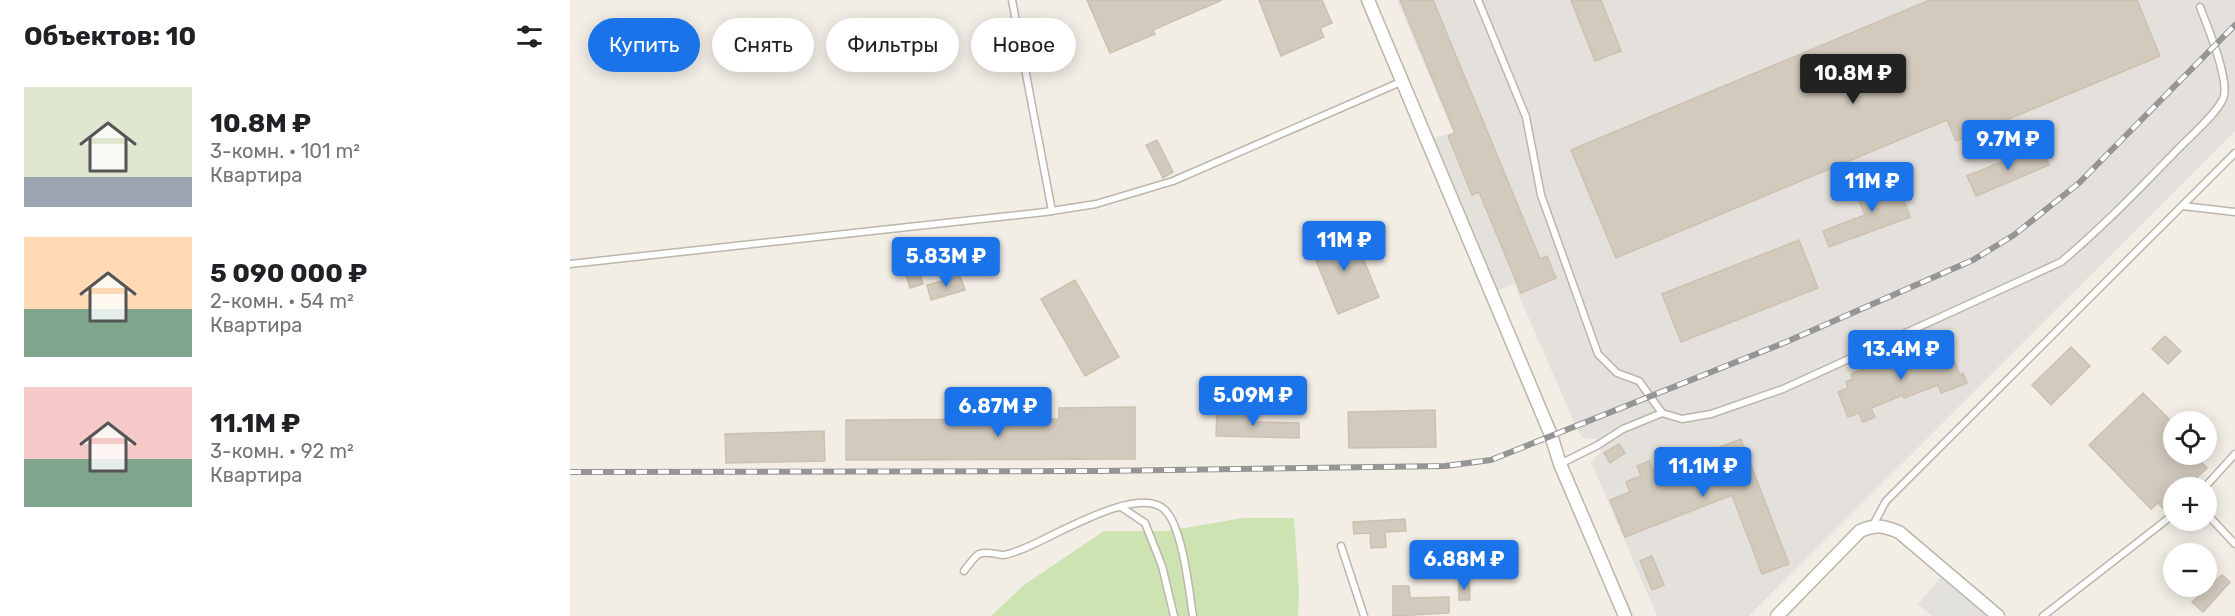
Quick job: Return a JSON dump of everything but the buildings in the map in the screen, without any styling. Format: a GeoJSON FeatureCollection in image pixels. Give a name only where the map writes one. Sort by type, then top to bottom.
{"type":"FeatureCollection","features":[{"type":"Feature","properties":{"kind":"street"},"geometry":{"type":"LineString","coordinates":[[1368,0],[1625,616]]}},
{"type":"Feature","properties":{"kind":"street"},"geometry":{"type":"LineString","coordinates":[[1777,616],[1860,531],[1873,525],[1885,526],[1899,532],[1998,616]]}},
{"type":"Feature","properties":{"kind":"lane"},"geometry":{"type":"LineString","coordinates":[[1012,0],[1052,211]]}},
{"type":"Feature","properties":{"kind":"lane"},"geometry":{"type":"LineString","coordinates":[[1478,0],[1526,117],[1541,195],[1598,354],[1617,373],[1639,381],[1662,413],[1682,419],[1711,414],[1783,389],[2061,262],[2098,231],[2206,120],[2223,99],[2224,87],[2218,58],[2200,7]]}},
{"type":"Feature","properties":{"kind":"lane"},"geometry":{"type":"LineString","coordinates":[[570,264],[1052,211],[1096,204],[1173,181],[1403,81]]}},
{"type":"Feature","properties":{"kind":"lane"},"geometry":{"type":"LineString","coordinates":[[1873,525],[1886,501],[2235,153]]}},
{"type":"Feature","properties":{"kind":"lane"},"geometry":{"type":"LineString","coordinates":[[2183,206],[2235,212]]}},
{"type":"Feature","properties":{"kind":"lane"},"geometry":{"type":"LineString","coordinates":[[1560,464],[1598,445],[1623,429],[1662,413]]}},
{"type":"Feature","properties":{"kind":"lane"},"geometry":{"type":"LineString","coordinates":[[2214,477],[2235,454]]}},
{"type":"Feature","properties":{"kind":"lane"},"geometry":{"type":"LineString","coordinates":[[964,571],[979,554],[1005,555],[1108,509],[1155,504],[1165,510],[1172,521],[1179,541],[1193,616]]}},
{"type":"Feature","properties":{"kind":"lane"},"geometry":{"type":"LineString","coordinates":[[1121,507],[1145,523],[1162,566],[1174,616]]}},
{"type":"Feature","properties":{"kind":"lane"},"geometry":{"type":"LineString","coordinates":[[2043,616],[2163,523]]}},
{"type":"Feature","properties":{"kind":"lane"},"geometry":{"type":"LineString","coordinates":[[2217,524],[2235,543]]}},
{"type":"Feature","properties":{"kind":"lane"},"geometry":{"type":"LineString","coordinates":[[1341,546],[1364,616]]}},
{"type":"Feature","properties":{"kind":"shaded area"},"geometry":{"type":"Polygon","coordinates":[[[1397,0],[2235,0],[2235,131],[1749,616],[1657,616],[1591,462],[1601,452],[1595,439],[1582,438],[1576,427],[1514,284],[1498,290],[1433,139],[1453,132],[1397,0]]]}},
{"type":"Feature","properties":{"kind":"shaded area"},"geometry":{"type":"Polygon","coordinates":[[[1944,573],[1994,616],[1932,616],[1918,604],[1944,573]]]}},
{"type":"Feature","properties":{"kind":"green space"},"geometry":{"type":"Polygon","coordinates":[[[1243,518],[1294,518],[1299,590],[1298,616],[991,616],[1024,585],[1104,531],[1167,531],[1243,518]]]}},
{"type":"Feature","properties":{"kind":"railway"},"geometry":{"type":"LineString","coordinates":[[570,472],[1099,471],[1445,466],[1491,460],[1786,342],[1973,260],[2014,235],[2079,183],[2235,25]]}}]}
